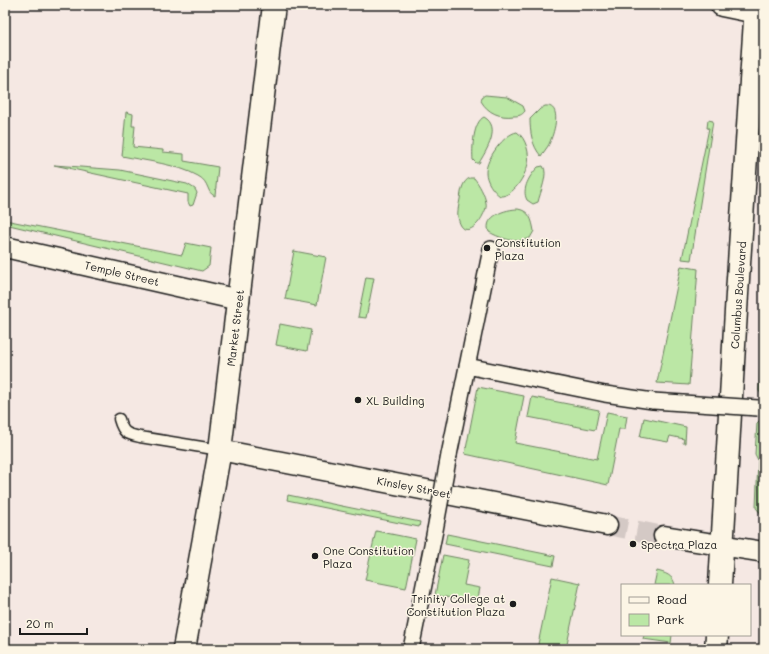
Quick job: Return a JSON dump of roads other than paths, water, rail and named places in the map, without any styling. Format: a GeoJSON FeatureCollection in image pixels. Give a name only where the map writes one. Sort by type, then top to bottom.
{"type":"FeatureCollection","features":[{"type":"Feature","properties":{"kind":"street","name":"Market Street"},"geometry":{"type":"LineString","coordinates":[[184,649],[220,450],[274,5]]}},
{"type":"Feature","properties":{"kind":"street"},"geometry":{"type":"LineString","coordinates":[[722,5],[759,10]]}},
{"type":"Feature","properties":{"kind":"street","name":"Columbus Boulevard"},"geometry":{"type":"LineString","coordinates":[[720,584],[737,302],[759,10]]}},
{"type":"Feature","properties":{"kind":"street","name":"Temple Street"},"geometry":{"type":"LineString","coordinates":[[5,247],[239,300]]}},
{"type":"Feature","properties":{"kind":"street"},"geometry":{"type":"LineString","coordinates":[[411,649],[491,249]]}},
{"type":"Feature","properties":{"kind":"street"},"geometry":{"type":"LineString","coordinates":[[467,366],[605,394],[653,401],[761,408]]}},
{"type":"Feature","properties":{"kind":"street","name":"Kinsley Street"},"geometry":{"type":"LineString","coordinates":[[220,450],[607,525]]}},
{"type":"Feature","properties":{"kind":"street"},"geometry":{"type":"LineString","coordinates":[[664,536],[723,547],[764,552]]}},
{"type":"Feature","properties":{"kind":"street"},"geometry":{"type":"LineString","coordinates":[[716,649],[717,636]]}},
{"type":"Feature","properties":{"kind":"lane"},"geometry":{"type":"LineString","coordinates":[[119,419],[121,427],[128,434],[220,450]]}},
{"type":"Feature","properties":{"kind":"tunnel"},"geometry":{"type":"LineString","coordinates":[[607,525],[664,536]]}},
{"type":"Feature","properties":{"kind":"place","name":"Constitution Plaza"},"geometry":{"type":"Point","coordinates":[487,248]}},
{"type":"Feature","properties":{"kind":"place","name":"XL Building"},"geometry":{"type":"Point","coordinates":[358,400]}},
{"type":"Feature","properties":{"kind":"place","name":"Spectra Plaza"},"geometry":{"type":"Point","coordinates":[633,544]}},
{"type":"Feature","properties":{"kind":"place","name":"One Constitution Plaza"},"geometry":{"type":"Point","coordinates":[315,556]}},
{"type":"Feature","properties":{"kind":"place","name":"Trinity College at Constitution Plaza"},"geometry":{"type":"Point","coordinates":[513,604]}}]}
